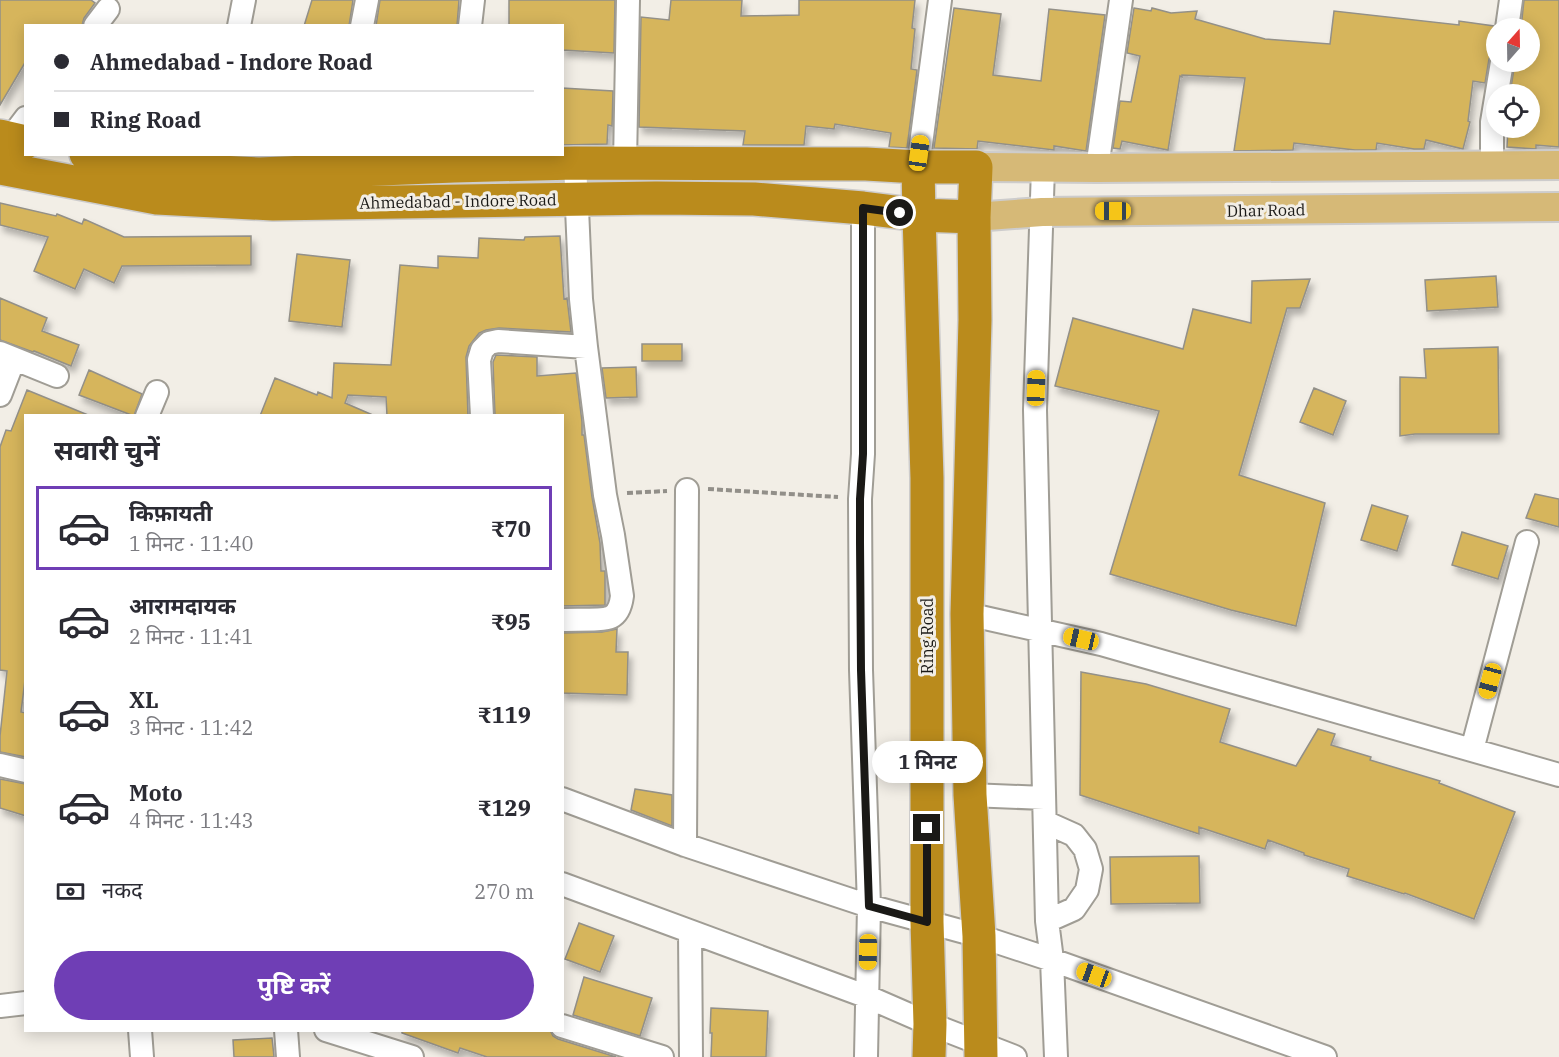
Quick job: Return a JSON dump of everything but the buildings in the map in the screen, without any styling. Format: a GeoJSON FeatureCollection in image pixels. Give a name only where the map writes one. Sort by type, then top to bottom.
{"type":"FeatureCollection","features":[{"type":"Feature","properties":{"kind":"highway","name":"Ahmedabad - Indore Road"},"geometry":{"type":"LineString","coordinates":[[56,156],[80,164],[237,171],[334,162],[455,160],[976,167]]}},
{"type":"Feature","properties":{"kind":"highway"},"geometry":{"type":"LineString","coordinates":[[976,167],[975,320],[967,614],[970,795],[979,936],[981,1051]]}},
{"type":"Feature","properties":{"kind":"highway","name":"Ring Road"},"geometry":{"type":"LineString","coordinates":[[918,168],[927,478],[929,1057]]}},
{"type":"Feature","properties":{"kind":"highway","name":"Ahmedabad - Indore Road"},"geometry":{"type":"LineString","coordinates":[[237,171],[273,204],[656,198],[754,199],[919,215],[974,217]]}},
{"type":"Feature","properties":{"kind":"main road"},"geometry":{"type":"LineString","coordinates":[[976,167],[1559,165]]}},
{"type":"Feature","properties":{"kind":"main road","name":"Dhar Road"},"geometry":{"type":"LineString","coordinates":[[974,217],[1042,212],[1559,207]]}},
{"type":"Feature","properties":{"kind":"street"},"geometry":{"type":"LineString","coordinates":[[239,24],[244,0]]}},
{"type":"Feature","properties":{"kind":"street"},"geometry":{"type":"LineString","coordinates":[[362,24],[367,0]]}},
{"type":"Feature","properties":{"kind":"street"},"geometry":{"type":"LineString","coordinates":[[470,24],[473,0]]}},
{"type":"Feature","properties":{"kind":"street"},"geometry":{"type":"LineString","coordinates":[[625,163],[628,0]]}},
{"type":"Feature","properties":{"kind":"street"},"geometry":{"type":"LineString","coordinates":[[918,168],[940,0]]}},
{"type":"Feature","properties":{"kind":"street"},"geometry":{"type":"LineString","coordinates":[[1097,168],[1120,0]]}},
{"type":"Feature","properties":{"kind":"street"},"geometry":{"type":"LineString","coordinates":[[1508,18],[1511,0]]}},
{"type":"Feature","properties":{"kind":"street"},"geometry":{"type":"LineString","coordinates":[[1492,165],[1492,122],[1500,72]]}},
{"type":"Feature","properties":{"kind":"street"},"geometry":{"type":"LineString","coordinates":[[564,620],[611,617],[621,604],[622,596],[614,535],[605,495],[586,347],[581,299],[575,163]]}},
{"type":"Feature","properties":{"kind":"street"},"geometry":{"type":"LineString","coordinates":[[1043,168],[1035,410],[1047,921],[1052,960],[1056,1057]]}},
{"type":"Feature","properties":{"kind":"street"},"geometry":{"type":"LineString","coordinates":[[237,171],[273,204]]}},
{"type":"Feature","properties":{"kind":"street"},"geometry":{"type":"LineString","coordinates":[[863,208],[863,454],[860,499],[861,670],[869,906],[866,1057]]}},
{"type":"Feature","properties":{"kind":"street"},"geometry":{"type":"LineString","coordinates":[[482,414],[479,360],[482,350],[489,343],[498,341],[586,347]]}},
{"type":"Feature","properties":{"kind":"street"},"geometry":{"type":"LineString","coordinates":[[0,395],[7,356],[57,376]]}},
{"type":"Feature","properties":{"kind":"street"},"geometry":{"type":"LineString","coordinates":[[148,414],[157,392]]}},
{"type":"Feature","properties":{"kind":"street"},"geometry":{"type":"LineString","coordinates":[[685,845],[687,490]]}},
{"type":"Feature","properties":{"kind":"street"},"geometry":{"type":"LineString","coordinates":[[1472,750],[1527,542]]}},
{"type":"Feature","properties":{"kind":"street"},"geometry":{"type":"LineString","coordinates":[[967,614],[1101,644],[1559,775]]}},
{"type":"Feature","properties":{"kind":"street"},"geometry":{"type":"LineString","coordinates":[[0,765],[24,771]]}},
{"type":"Feature","properties":{"kind":"street"},"geometry":{"type":"LineString","coordinates":[[970,795],[1044,798]]}},
{"type":"Feature","properties":{"kind":"street"},"geometry":{"type":"LineString","coordinates":[[564,800],[685,845],[869,906],[979,936],[1052,960],[1325,1057]]}},
{"type":"Feature","properties":{"kind":"street"},"geometry":{"type":"LineString","coordinates":[[1045,822],[1074,835],[1085,849],[1090,869],[1087,890],[1074,909],[1047,921]]}},
{"type":"Feature","properties":{"kind":"street"},"geometry":{"type":"LineString","coordinates":[[564,885],[868,997],[930,1024],[981,1051],[1015,1057]]}},
{"type":"Feature","properties":{"kind":"street"},"geometry":{"type":"LineString","coordinates":[[690,932],[691,1057]]}},
{"type":"Feature","properties":{"kind":"street"},"geometry":{"type":"LineString","coordinates":[[0,1006],[24,1003]]}},
{"type":"Feature","properties":{"kind":"street"},"geometry":{"type":"LineString","coordinates":[[564,1027],[662,1057]]}},
{"type":"Feature","properties":{"kind":"street"},"geometry":{"type":"LineString","coordinates":[[140,1032],[142,1057]]}},
{"type":"Feature","properties":{"kind":"street"},"geometry":{"type":"LineString","coordinates":[[286,1032],[288,1057]]}},
{"type":"Feature","properties":{"kind":"street"},"geometry":{"type":"LineString","coordinates":[[332,1032],[412,1057]]}},
{"type":"Feature","properties":{"kind":"path"},"geometry":{"type":"LineString","coordinates":[[605,495],[714,488],[860,499]]}},
{"type":"Feature","properties":{"kind":"route"},"geometry":{"type":"LineString","coordinates":[[900,213],[863,208],[861,670],[869,906],[927,922],[927,828]]}}]}
